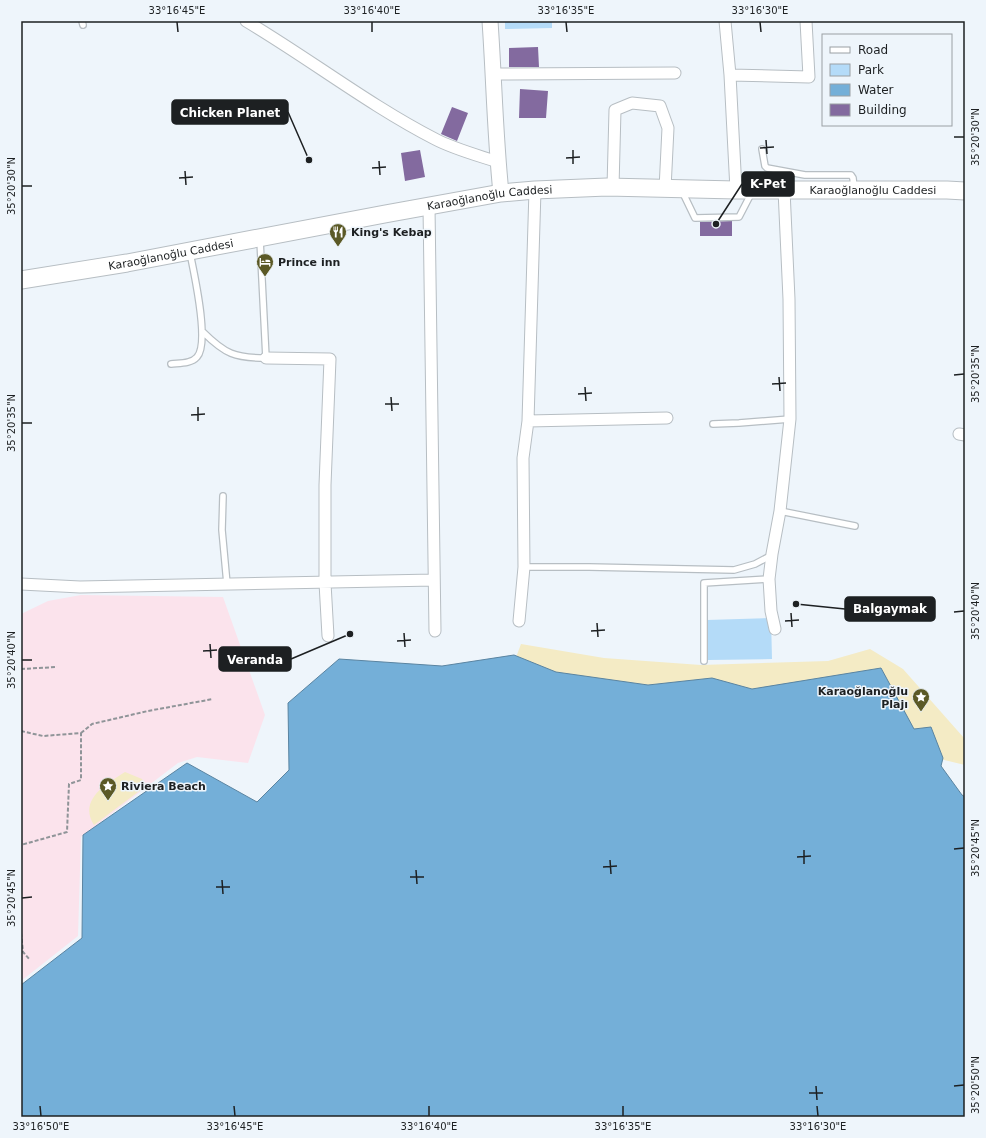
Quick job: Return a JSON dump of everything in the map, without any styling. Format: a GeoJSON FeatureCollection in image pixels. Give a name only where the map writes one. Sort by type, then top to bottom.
{"type":"FeatureCollection","features":[{"type":"Feature","properties":{"kind":"main road","name":"Karaoğlanoğlu Caddesi"},"geometry":{"type":"LineString","coordinates":[[21,280],[127,263],[501,193],[536,190],[613,188],[784,190],[806,183],[854,191],[965,191]]}},
{"type":"Feature","properties":{"kind":"street"},"geometry":{"type":"LineString","coordinates":[[246,21],[280,41],[388,113],[437,140],[498,162]]}},
{"type":"Feature","properties":{"kind":"street"},"geometry":{"type":"LineString","coordinates":[[490,21],[501,193]]}},
{"type":"Feature","properties":{"kind":"street"},"geometry":{"type":"LineString","coordinates":[[725,21],[730,75],[736,190]]}},
{"type":"Feature","properties":{"kind":"street"},"geometry":{"type":"LineString","coordinates":[[730,75],[809,76],[806,21]]}},
{"type":"Feature","properties":{"kind":"street"},"geometry":{"type":"LineString","coordinates":[[494,74],[676,73]]}},
{"type":"Feature","properties":{"kind":"street"},"geometry":{"type":"LineString","coordinates":[[613,188],[615,110],[632,103],[660,106],[668,128],[673,189]]}},
{"type":"Feature","properties":{"kind":"street"},"geometry":{"type":"LineString","coordinates":[[520,621],[524,567],[523,458],[528,420],[536,190]]}},
{"type":"Feature","properties":{"kind":"street"},"geometry":{"type":"LineString","coordinates":[[774,629],[769,579],[780,511],[790,419],[789,300],[784,190]]}},
{"type":"Feature","properties":{"kind":"street"},"geometry":{"type":"LineString","coordinates":[[429,207],[435,631]]}},
{"type":"Feature","properties":{"kind":"street"},"geometry":{"type":"LineString","coordinates":[[266,358],[330,359],[325,485],[325,582],[328,636]]}},
{"type":"Feature","properties":{"kind":"street"},"geometry":{"type":"LineString","coordinates":[[528,420],[667,418]]}},
{"type":"Feature","properties":{"kind":"street"},"geometry":{"type":"LineString","coordinates":[[21,584],[80,587],[434,580]]}},
{"type":"Feature","properties":{"kind":"lane"},"geometry":{"type":"LineString","coordinates":[[762,149],[765,166],[767,168],[806,183]]}},
{"type":"Feature","properties":{"kind":"lane"},"geometry":{"type":"LineString","coordinates":[[673,189],[695,218],[739,217],[753,190]]}},
{"type":"Feature","properties":{"kind":"lane"},"geometry":{"type":"LineString","coordinates":[[203,332],[224,351],[242,356],[266,358],[260,238]]}},
{"type":"Feature","properties":{"kind":"lane"},"geometry":{"type":"LineString","coordinates":[[171,364],[190,362],[197,358],[201,350],[203,332],[190,251]]}},
{"type":"Feature","properties":{"kind":"lane"},"geometry":{"type":"LineString","coordinates":[[714,424],[790,419]]}},
{"type":"Feature","properties":{"kind":"lane"},"geometry":{"type":"LineString","coordinates":[[222,496],[222,530],[227,585]]}},
{"type":"Feature","properties":{"kind":"lane"},"geometry":{"type":"LineString","coordinates":[[780,511],[855,526]]}},
{"type":"Feature","properties":{"kind":"lane"},"geometry":{"type":"LineString","coordinates":[[524,567],[734,570],[755,564],[772,554]]}},
{"type":"Feature","properties":{"kind":"lane"},"geometry":{"type":"LineString","coordinates":[[704,661],[704,583],[769,579]]}},
{"type":"Feature","properties":{"kind":"path"},"geometry":{"type":"LineString","coordinates":[[21,669],[57,667]]}},
{"type":"Feature","properties":{"kind":"path"},"geometry":{"type":"LineString","coordinates":[[21,731],[43,736],[80,733],[92,724],[213,698]]}},
{"type":"Feature","properties":{"kind":"path"},"geometry":{"type":"LineString","coordinates":[[21,845],[67,832],[69,784],[81,780],[80,733]]}},
{"type":"Feature","properties":{"kind":"path"},"geometry":{"type":"LineString","coordinates":[[21,933],[23,952],[30,960]]}},
{"type":"Feature","properties":{"kind":"shaded area"},"geometry":{"type":"Polygon","coordinates":[[[81,595],[223,597],[265,715],[248,763],[197,757],[178,763],[81,837],[78,936],[21,981],[21,614],[48,601],[81,595]]]}},
{"type":"Feature","properties":{"kind":"green space"},"geometry":{"type":"Polygon","coordinates":[[[505,21],[552,21],[552,28],[505,29],[505,21]]]}},
{"type":"Feature","properties":{"kind":"green space"},"geometry":{"type":"Polygon","coordinates":[[[771,618],[772,659],[708,660],[707,620],[771,618]]]}},
{"type":"Feature","properties":{"kind":"sand","name":"Karaoğlanoğlu Plajı"},"geometry":{"type":"Polygon","coordinates":[[[521,644],[604,658],[701,665],[828,661],[870,649],[903,669],[964,738],[965,765],[940,759],[912,733],[751,693],[629,688],[556,678],[515,660],[521,644]]]}},
{"type":"Feature","properties":{"kind":"sand","name":"Riviera Beach"},"geometry":{"type":"Polygon","coordinates":[[[125,772],[142,779],[146,786],[94,825],[90,816],[89,808],[92,800],[103,787],[125,772]]]}},
{"type":"Feature","properties":{"kind":"water"},"geometry":{"type":"Polygon","coordinates":[[[514,655],[556,672],[648,685],[712,678],[752,689],[881,668],[914,729],[931,727],[943,758],[941,766],[965,797],[965,1117],[21,1117],[21,985],[82,938],[83,835],[187,763],[257,802],[289,770],[288,703],[339,659],[442,666],[514,655]]]}},
{"type":"Feature","properties":{"kind":"building"},"geometry":{"type":"Polygon","coordinates":[[[538,47],[539,67],[509,67],[509,48],[538,47]]]}},
{"type":"Feature","properties":{"kind":"building"},"geometry":{"type":"Polygon","coordinates":[[[520,89],[548,91],[546,118],[519,118],[520,89]]]}},
{"type":"Feature","properties":{"kind":"building"},"geometry":{"type":"Polygon","coordinates":[[[452,107],[468,113],[457,141],[441,134],[452,107]]]}},
{"type":"Feature","properties":{"kind":"building"},"geometry":{"type":"Polygon","coordinates":[[[420,150],[425,177],[405,181],[401,153],[420,150]]]}},
{"type":"Feature","properties":{"kind":"building"},"geometry":{"type":"Polygon","coordinates":[[[732,221],[732,236],[700,236],[700,222],[732,221]]]}},
{"type":"Feature","properties":{"kind":"place","name":"Chicken Planet"},"geometry":{"type":"Point","coordinates":[309,160]}},
{"type":"Feature","properties":{"kind":"place","name":"K-Pet"},"geometry":{"type":"Point","coordinates":[716,224]}},
{"type":"Feature","properties":{"kind":"place","name":"King's Kebap"},"geometry":{"type":"Point","coordinates":[338,247]}},
{"type":"Feature","properties":{"kind":"place","name":"Prince inn"},"geometry":{"type":"Point","coordinates":[265,277]}},
{"type":"Feature","properties":{"kind":"place","name":"Balgaymak"},"geometry":{"type":"Point","coordinates":[796,604]}},
{"type":"Feature","properties":{"kind":"place","name":"Veranda"},"geometry":{"type":"Point","coordinates":[350,634]}},
{"type":"Feature","properties":{"kind":"place","name":"Karaoğlanoğlu Plajı"},"geometry":{"type":"Point","coordinates":[921,712]}},
{"type":"Feature","properties":{"kind":"place","name":"Riviera Beach"},"geometry":{"type":"Point","coordinates":[108,801]}}]}
